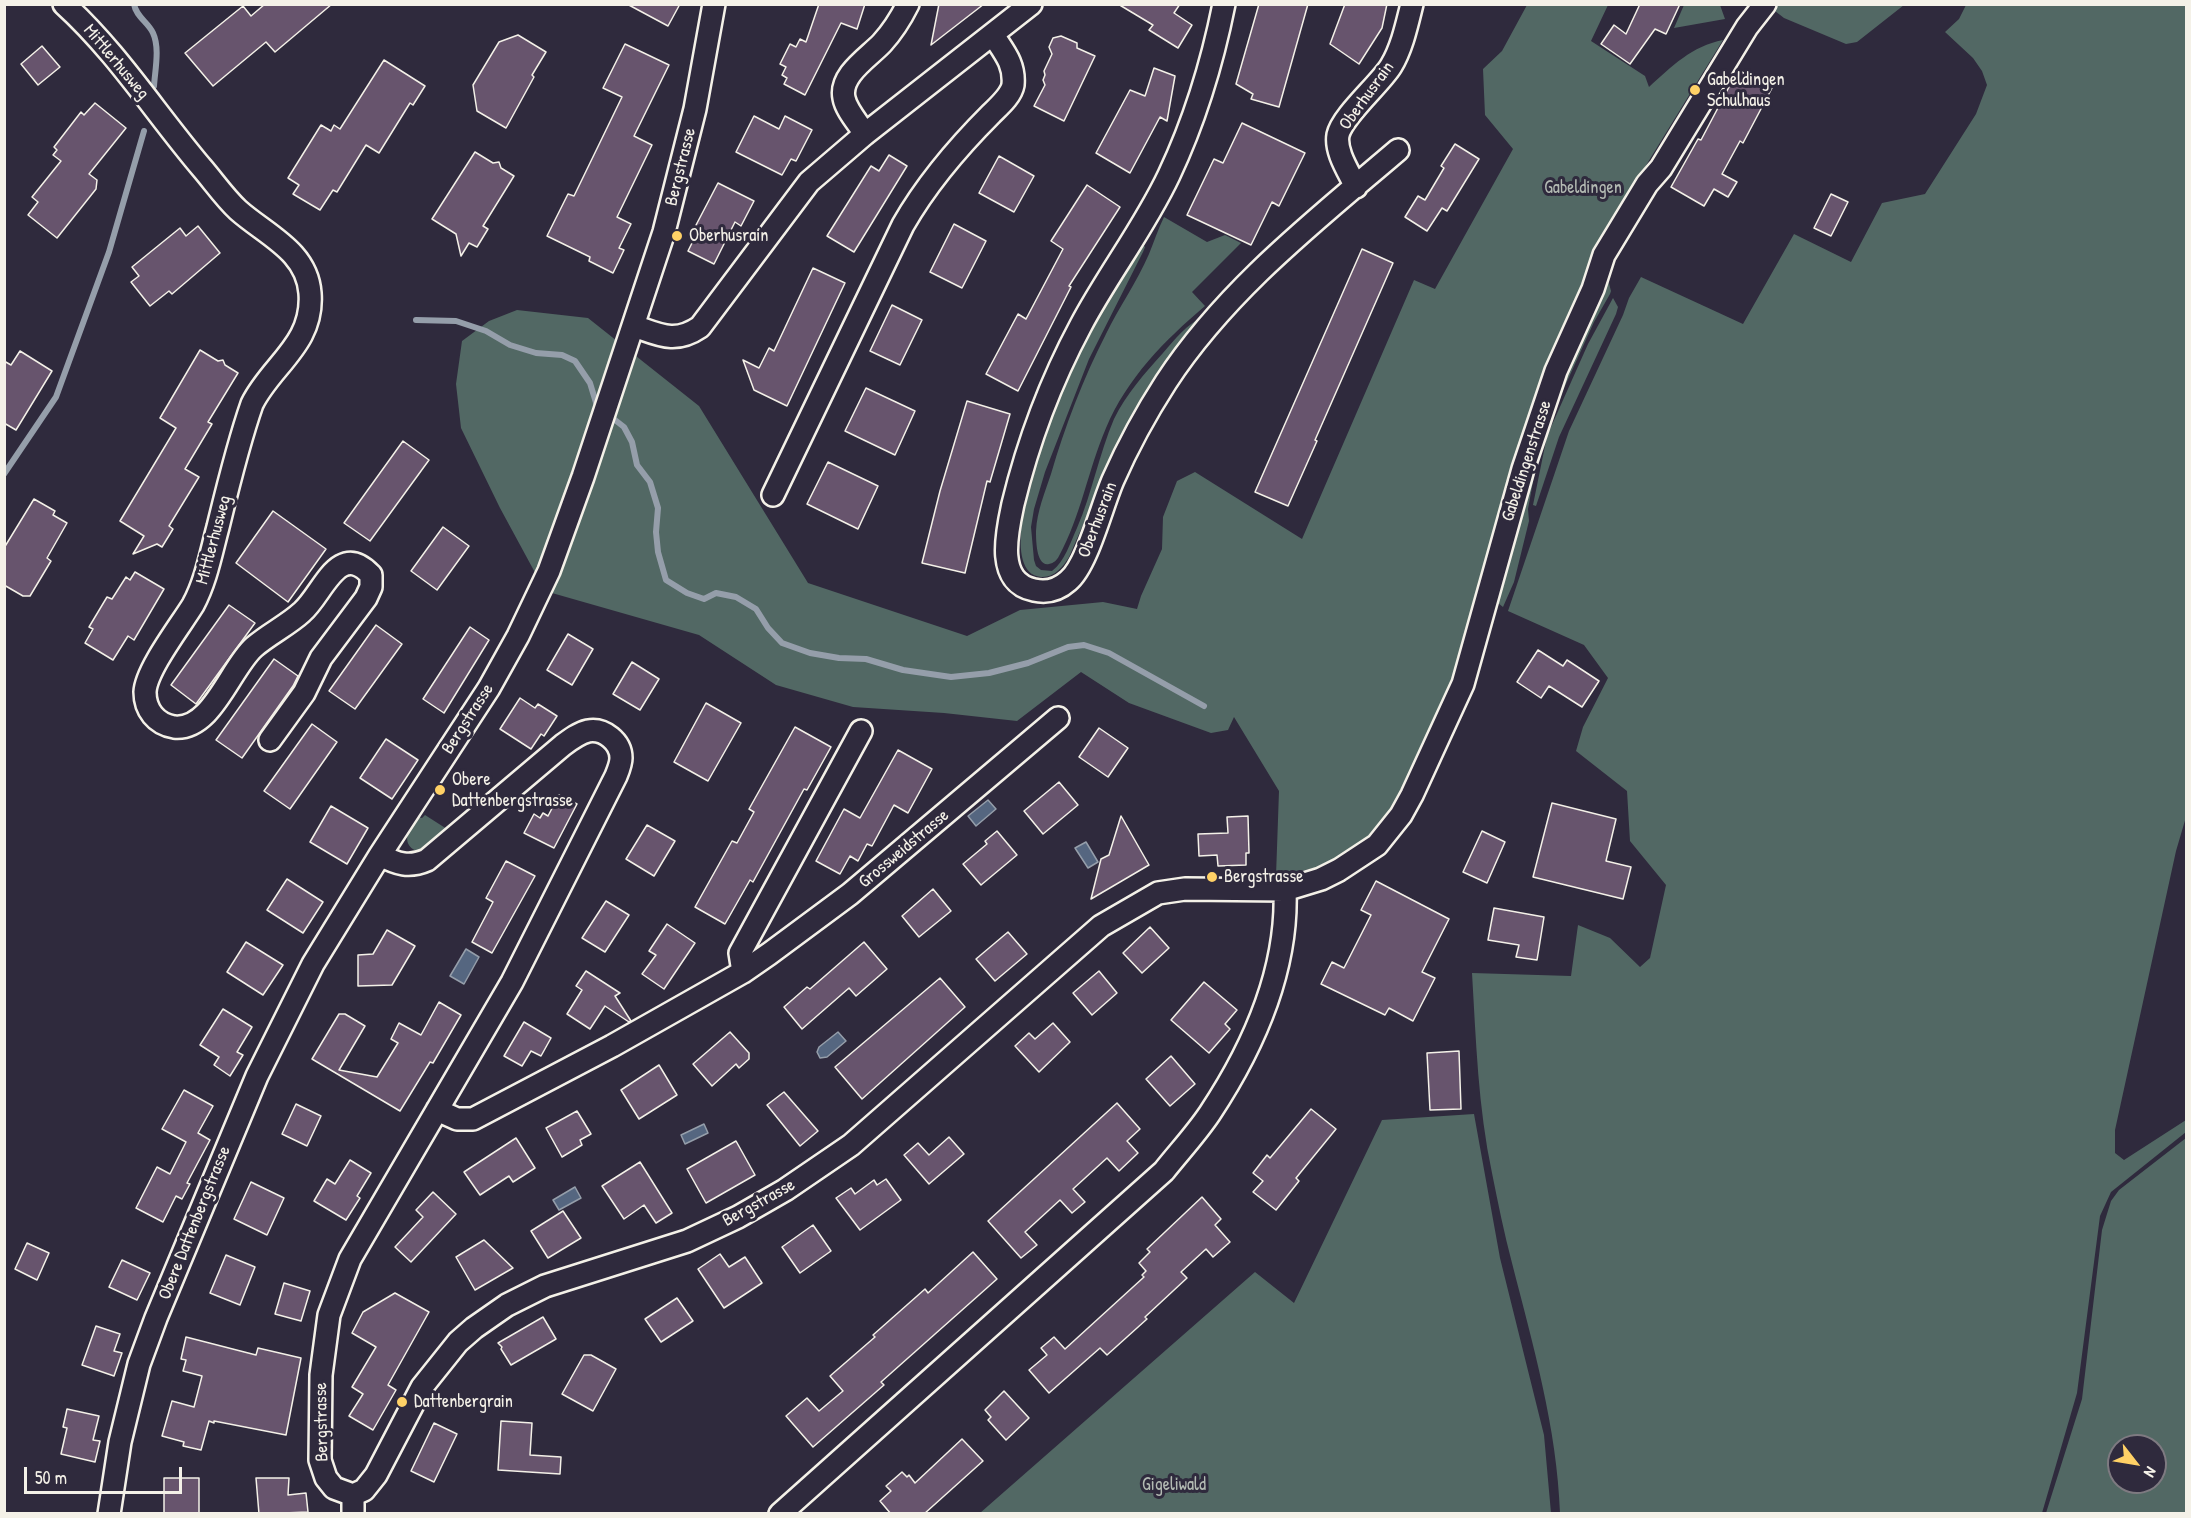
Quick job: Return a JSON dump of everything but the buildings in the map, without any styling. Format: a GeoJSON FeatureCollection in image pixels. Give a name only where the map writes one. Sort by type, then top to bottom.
{"type":"FeatureCollection","features":[{"type":"Feature","properties":{"kind":"street","name":"Mittlerhusweg"},"geometry":{"type":"LineString","coordinates":[[64,4],[120,66],[238,210],[276,237],[305,272],[310,292],[310,308],[305,327],[290,355],[252,404],[200,591],[150,674],[145,690],[146,706],[158,721],[171,726],[184,727],[197,722],[208,711],[253,648],[302,613],[339,566],[349,562],[363,566],[371,574],[371,587],[366,598],[321,658],[304,693],[270,740]]}},
{"type":"Feature","properties":{"kind":"street","name":"Bergstrasse"},"geometry":{"type":"LineString","coordinates":[[714,4],[703,69],[680,174],[664,232],[615,383],[549,571],[518,636],[489,688],[380,855],[399,865],[410,866],[427,860],[563,745],[581,733],[591,730],[605,733],[619,747],[620,766],[512,982],[350,1259],[329,1315],[321,1375],[320,1460],[326,1478],[353,1504],[376,1475],[410,1408],[438,1365],[474,1328],[507,1305],[545,1286],[687,1241],[738,1217],[784,1190],[851,1145],[1101,926],[1135,905],[1158,893],[1185,889],[1285,890]]}},
{"type":"Feature","properties":{"kind":"street"},"geometry":{"type":"LineString","coordinates":[[865,134],[844,99],[846,84],[851,73],[896,26],[908,4]]}},
{"type":"Feature","properties":{"kind":"street"},"geometry":{"type":"LineString","coordinates":[[634,326],[664,337],[677,338],[692,333],[700,327],[809,182],[865,134],[1031,4]]}},
{"type":"Feature","properties":{"kind":"street","name":"Oberhusrain"},"geometry":{"type":"LineString","coordinates":[[1224,4],[1207,75],[1191,125],[1151,210],[1101,289],[1069,349],[1029,447],[1013,502],[1006,544],[1006,560],[1011,573],[1019,583],[1028,589],[1048,591],[1069,581],[1076,573],[1087,551],[1126,450],[1162,388],[1182,359],[1216,317],[1274,258],[1398,150]]}},
{"type":"Feature","properties":{"kind":"street","name":"Oberhusrain"},"geometry":{"type":"LineString","coordinates":[[1356,187],[1338,150],[1338,134],[1346,120],[1392,64],[1405,32],[1412,4]]}},
{"type":"Feature","properties":{"kind":"street","name":"Gabeldingenstrasse"},"geometry":{"type":"LineString","coordinates":[[1285,890],[1321,879],[1366,853],[1386,835],[1412,795],[1463,684],[1522,469],[1556,371],[1593,289],[1604,255],[1748,27],[1766,4]]}},
{"type":"Feature","properties":{"kind":"street"},"geometry":{"type":"LineString","coordinates":[[773,495],[916,202],[956,148],[1003,103],[1012,88],[1013,67],[993,35]]}},
{"type":"Feature","properties":{"kind":"street","name":"Grossweidstrasse"},"geometry":{"type":"LineString","coordinates":[[437,1110],[456,1119],[473,1119],[612,1046],[743,972],[850,894],[1058,718]]}},
{"type":"Feature","properties":{"kind":"street"},"geometry":{"type":"LineString","coordinates":[[743,972],[740,952],[861,731]]}},
{"type":"Feature","properties":{"kind":"street","name":"Obere Dattenbergstrasse"},"geometry":{"type":"LineString","coordinates":[[109,1514],[120,1442],[139,1364],[211,1184],[250,1090],[290,1007],[313,964],[380,855]]}},
{"type":"Feature","properties":{"kind":"street"},"geometry":{"type":"LineString","coordinates":[[780,1514],[1164,1171],[1209,1115],[1245,1056],[1280,959],[1285,923],[1285,890]]}},
{"type":"Feature","properties":{"kind":"green space"},"geometry":{"type":"Polygon","coordinates":[[[1774,4],[1904,5],[1857,42],[1846,44],[1784,18],[1775,11],[1774,4]]]}},
{"type":"Feature","properties":{"kind":"green space","name":"Gabeldingen"},"geometry":{"type":"Polygon","coordinates":[[[1527,5],[1608,5],[1591,41],[1645,76],[1649,87],[1674,64],[1692,52],[1723,40],[1594,250],[1598,253],[1457,670],[1410,776],[1397,801],[1368,838],[1348,852],[1315,868],[1276,876],[1279,791],[1234,717],[1228,730],[1211,733],[1129,703],[1081,672],[1017,721],[853,707],[776,685],[699,635],[545,591],[500,508],[461,428],[456,384],[462,341],[489,321],[517,310],[588,318],[699,406],[808,583],[967,636],[1020,610],[1103,602],[1137,609],[1162,549],[1163,517],[1177,481],[1195,472],[1302,539],[1414,280],[1435,289],[1513,149],[1485,115],[1483,69],[1502,51],[1527,5]]]}},
{"type":"Feature","properties":{"kind":"green space"},"geometry":{"type":"Polygon","coordinates":[[[1684,5],[1720,5],[1725,19],[1674,28],[1684,5]]]}},
{"type":"Feature","properties":{"kind":"green space"},"geometry":{"type":"Polygon","coordinates":[[[1966,5],[2186,5],[2186,817],[2176,851],[2115,1130],[2115,1153],[2124,1160],[2186,1120],[2186,1132],[2111,1192],[2100,1216],[2077,1393],[2042,1513],[1560,1513],[1549,1418],[1487,1148],[1478,1073],[1472,973],[1571,976],[1578,925],[1610,938],[1640,967],[1650,958],[1666,885],[1630,841],[1627,791],[1576,751],[1583,727],[1608,678],[1584,645],[1508,611],[1569,431],[1629,298],[1641,277],[1743,324],[1794,234],[1851,262],[1882,203],[1925,194],[1976,114],[1987,85],[1982,71],[1973,58],[1945,32],[1959,19],[1966,5]]]}},
{"type":"Feature","properties":{"kind":"green space"},"geometry":{"type":"Polygon","coordinates":[[[1164,217],[1207,242],[1225,235],[1241,243],[1192,292],[1205,306],[1148,361],[1125,393],[1106,428],[1067,541],[1056,560],[1051,564],[1045,564],[1041,561],[1038,552],[1037,524],[1062,438],[1090,368],[1144,264],[1164,217]]]}},
{"type":"Feature","properties":{"kind":"green space"},"geometry":{"type":"Polygon","coordinates":[[[1142,244],[1145,247],[1143,252],[1089,359],[1045,472],[1031,527],[1034,560],[1036,566],[1041,570],[1052,571],[1067,551],[1082,515],[1109,432],[1124,401],[1177,337],[1192,323],[1204,316],[1112,458],[1069,557],[1054,574],[1041,577],[1029,572],[1023,560],[1021,543],[1025,504],[1037,457],[1074,359],[1102,307],[1142,244]]]}},
{"type":"Feature","properties":{"kind":"green space"},"geometry":{"type":"Polygon","coordinates":[[[1607,276],[1610,294],[1594,322],[1545,430],[1528,509],[1529,521],[1514,582],[1503,607],[1498,603],[1495,590],[1538,435],[1607,276]]]}},
{"type":"Feature","properties":{"kind":"green space"},"geometry":{"type":"Polygon","coordinates":[[[1613,298],[1618,307],[1616,314],[1559,437],[1536,506],[1533,505],[1547,436],[1588,344],[1613,298]]]}},
{"type":"Feature","properties":{"kind":"green space"},"geometry":{"type":"Polygon","coordinates":[[[425,815],[450,831],[420,852],[410,846],[407,837],[417,817],[422,818],[425,815]]]}},
{"type":"Feature","properties":{"kind":"green space","name":"Gigeliwald"},"geometry":{"type":"Polygon","coordinates":[[[1474,1114],[1500,1258],[1544,1435],[1551,1513],[980,1513],[1255,1272],[1294,1303],[1382,1120],[1474,1114]]]}},
{"type":"Feature","properties":{"kind":"green space"},"geometry":{"type":"Polygon","coordinates":[[[2186,1138],[2186,1513],[2046,1513],[2082,1399],[2102,1230],[2111,1201],[2119,1190],[2186,1138]]]}},
{"type":"Feature","properties":{"kind":"water"},"geometry":{"type":"Polygon","coordinates":[[[988,800],[996,809],[976,826],[968,816],[988,800]]]}},
{"type":"Feature","properties":{"kind":"water"},"geometry":{"type":"Polygon","coordinates":[[[1086,842],[1098,862],[1088,868],[1075,848],[1086,842]]]}},
{"type":"Feature","properties":{"kind":"water"},"geometry":{"type":"Polygon","coordinates":[[[466,949],[479,957],[464,984],[450,976],[466,949]]]}},
{"type":"Feature","properties":{"kind":"water"},"geometry":{"type":"Polygon","coordinates":[[[838,1032],[846,1041],[827,1057],[820,1058],[817,1052],[819,1047],[838,1032]]]}},
{"type":"Feature","properties":{"kind":"water"},"geometry":{"type":"Polygon","coordinates":[[[704,1124],[708,1133],[685,1144],[681,1135],[704,1124]]]}},
{"type":"Feature","properties":{"kind":"water"},"geometry":{"type":"Polygon","coordinates":[[[575,1187],[581,1198],[559,1210],[553,1200],[575,1187]]]}},
{"type":"Feature","properties":{"kind":"waterway"},"geometry":{"type":"LineString","coordinates":[[134,4],[155,39],[154,86]]}},
{"type":"Feature","properties":{"kind":"waterway"},"geometry":{"type":"LineString","coordinates":[[4,474],[56,397],[109,252],[144,131]]}},
{"type":"Feature","properties":{"kind":"waterway"},"geometry":{"type":"LineString","coordinates":[[416,320],[456,321],[486,331],[510,345],[536,353],[562,355],[575,361],[590,383],[597,406],[624,427],[632,442],[637,465],[650,482],[658,508],[656,532],[658,552],[666,580],[687,593],[704,599],[716,593],[736,597],[756,609],[768,628],[782,643],[810,653],[839,658],[866,659],[903,670],[951,677],[989,673],[1028,663],[1068,647],[1084,645],[1109,653],[1204,706]]}},
{"type":"Feature","properties":{"kind":"place","name":"Gabeldingen Schulhaus"},"geometry":{"type":"Point","coordinates":[1695,90]}},
{"type":"Feature","properties":{"kind":"place","name":"Oberhusrain"},"geometry":{"type":"Point","coordinates":[677,236]}},
{"type":"Feature","properties":{"kind":"place","name":"Obere Dattenbergstrasse"},"geometry":{"type":"Point","coordinates":[440,790]}},
{"type":"Feature","properties":{"kind":"place","name":"Bergstrasse"},"geometry":{"type":"Point","coordinates":[1212,877]}},
{"type":"Feature","properties":{"kind":"place","name":"Dattenbergrain"},"geometry":{"type":"Point","coordinates":[402,1402]}}]}
